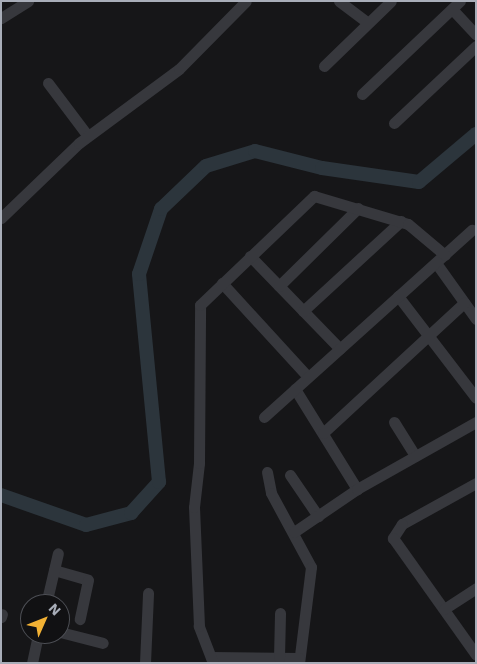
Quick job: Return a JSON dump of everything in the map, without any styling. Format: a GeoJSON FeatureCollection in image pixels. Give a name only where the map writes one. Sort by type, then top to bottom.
{"type":"FeatureCollection","features":[{"type":"Feature","properties":{"kind":"street"},"geometry":{"type":"LineString","coordinates":[[1,18],[28,1]]}},
{"type":"Feature","properties":{"kind":"street"},"geometry":{"type":"LineString","coordinates":[[1,218],[88,136],[179,69],[246,1]]}},
{"type":"Feature","properties":{"kind":"street"},"geometry":{"type":"LineString","coordinates":[[339,1],[368,22]]}},
{"type":"Feature","properties":{"kind":"street"},"geometry":{"type":"LineString","coordinates":[[324,66],[391,1]]}},
{"type":"Feature","properties":{"kind":"street"},"geometry":{"type":"LineString","coordinates":[[362,94],[456,5],[476,35]]}},
{"type":"Feature","properties":{"kind":"street"},"geometry":{"type":"LineString","coordinates":[[394,123],[476,46]]}},
{"type":"Feature","properties":{"kind":"street"},"geometry":{"type":"LineString","coordinates":[[48,83],[88,136]]}},
{"type":"Feature","properties":{"kind":"street"},"geometry":{"type":"LineString","coordinates":[[267,472],[271,492],[311,567],[299,660],[212,660],[200,626],[195,517],[199,463],[198,310],[222,283],[310,198],[358,208],[402,221],[445,255]]}},
{"type":"Feature","properties":{"kind":"street"},"geometry":{"type":"LineString","coordinates":[[279,286],[358,208]]}},
{"type":"Feature","properties":{"kind":"street"},"geometry":{"type":"LineString","coordinates":[[304,311],[402,221]]}},
{"type":"Feature","properties":{"kind":"street"},"geometry":{"type":"LineString","coordinates":[[264,417],[474,230]]}},
{"type":"Feature","properties":{"kind":"street"},"geometry":{"type":"LineString","coordinates":[[250,256],[340,349]]}},
{"type":"Feature","properties":{"kind":"street"},"geometry":{"type":"LineString","coordinates":[[436,263],[476,319]]}},
{"type":"Feature","properties":{"kind":"street"},"geometry":{"type":"LineString","coordinates":[[222,283],[308,377]]}},
{"type":"Feature","properties":{"kind":"street"},"geometry":{"type":"LineString","coordinates":[[398,296],[430,335],[476,398]]}},
{"type":"Feature","properties":{"kind":"street"},"geometry":{"type":"LineString","coordinates":[[322,433],[464,303]]}},
{"type":"Feature","properties":{"kind":"street"},"geometry":{"type":"LineString","coordinates":[[295,389],[357,489]]}},
{"type":"Feature","properties":{"kind":"street"},"geometry":{"type":"LineString","coordinates":[[394,422],[415,456]]}},
{"type":"Feature","properties":{"kind":"street"},"geometry":{"type":"LineString","coordinates":[[294,532],[357,489],[476,422]]}},
{"type":"Feature","properties":{"kind":"street"},"geometry":{"type":"LineString","coordinates":[[290,475],[318,516]]}},
{"type":"Feature","properties":{"kind":"street"},"geometry":{"type":"LineString","coordinates":[[476,483],[402,524],[393,538],[476,655]]}},
{"type":"Feature","properties":{"kind":"street"},"geometry":{"type":"LineString","coordinates":[[48,594],[58,554]]}},
{"type":"Feature","properties":{"kind":"street"},"geometry":{"type":"LineString","coordinates":[[54,570],[88,580],[80,619]]}},
{"type":"Feature","properties":{"kind":"street"},"geometry":{"type":"LineString","coordinates":[[444,609],[476,588]]}},
{"type":"Feature","properties":{"kind":"street"},"geometry":{"type":"LineString","coordinates":[[145,663],[148,593]]}},
{"type":"Feature","properties":{"kind":"street"},"geometry":{"type":"LineString","coordinates":[[280,613],[281,659]]}},
{"type":"Feature","properties":{"kind":"street"},"geometry":{"type":"LineString","coordinates":[[70,634],[104,643]]}},
{"type":"Feature","properties":{"kind":"street"},"geometry":{"type":"LineString","coordinates":[[32,663],[36,644]]}},
{"type":"Feature","properties":{"kind":"waterway"},"geometry":{"type":"LineString","coordinates":[[1,495],[86,525],[131,513],[159,482],[139,274],[161,209],[206,166],[255,151],[322,168],[419,182],[476,134]]}}]}
